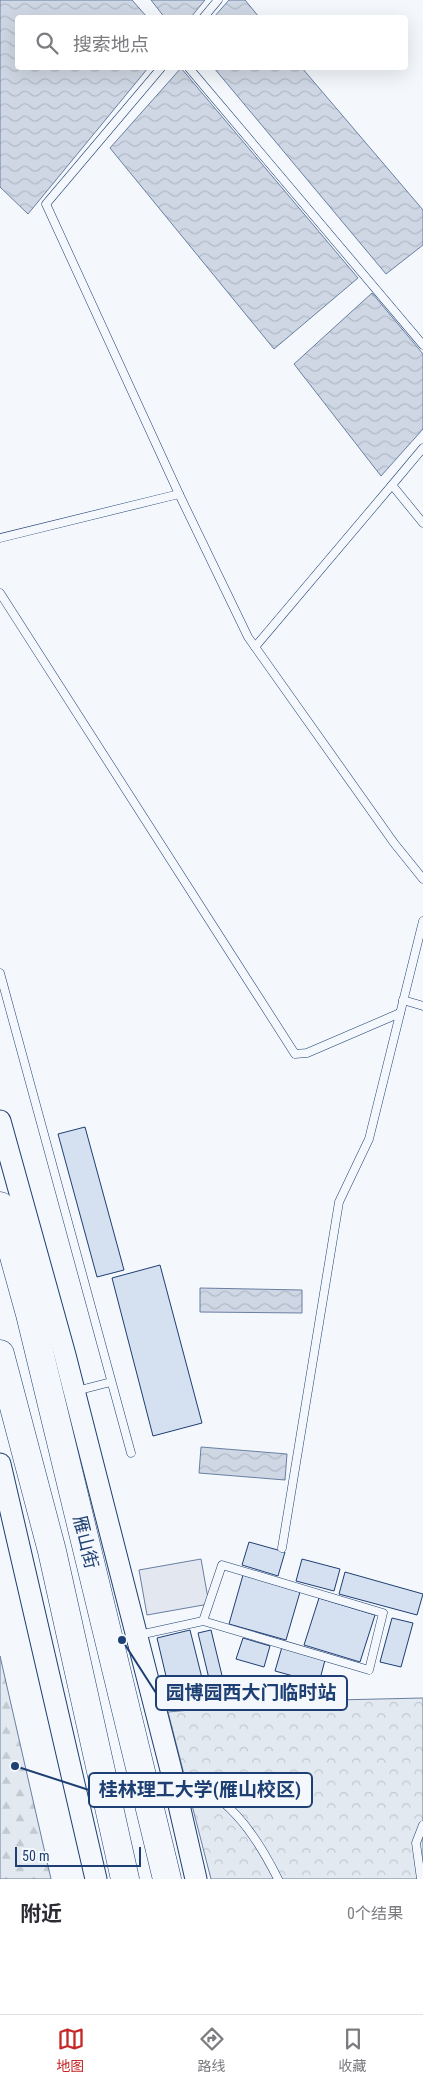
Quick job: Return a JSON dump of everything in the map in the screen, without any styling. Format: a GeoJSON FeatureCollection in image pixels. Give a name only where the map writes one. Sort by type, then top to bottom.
{"type":"FeatureCollection","features":[{"type":"Feature","properties":{"kind":"highway","name":"雁山街"},"geometry":{"type":"LineString","coordinates":[[0,1206],[35,1333],[167,1879]]}},
{"type":"Feature","properties":{"kind":"highway","name":"雁山街"},"geometry":{"type":"LineString","coordinates":[[0,1354],[52,1551],[125,1879]]}},
{"type":"Feature","properties":{"kind":"street"},"geometry":{"type":"LineString","coordinates":[[0,1121],[74,1391],[172,1773],[196,1879]]}},
{"type":"Feature","properties":{"kind":"street"},"geometry":{"type":"LineString","coordinates":[[0,1464],[96,1879]]}},
{"type":"Feature","properties":{"kind":"lane"},"geometry":{"type":"LineString","coordinates":[[206,15],[218,0]]}},
{"type":"Feature","properties":{"kind":"lane"},"geometry":{"type":"LineString","coordinates":[[158,70],[46,204],[179,494],[248,636],[394,843],[423,879]]}},
{"type":"Feature","properties":{"kind":"lane"},"geometry":{"type":"LineString","coordinates":[[191,70],[423,345]]}},
{"type":"Feature","properties":{"kind":"lane"},"geometry":{"type":"LineString","coordinates":[[255,647],[423,448]]}},
{"type":"Feature","properties":{"kind":"lane"},"geometry":{"type":"LineString","coordinates":[[392,485],[423,523]]}},
{"type":"Feature","properties":{"kind":"lane"},"geometry":{"type":"LineString","coordinates":[[0,538],[179,494]]}},
{"type":"Feature","properties":{"kind":"lane"},"geometry":{"type":"LineString","coordinates":[[0,593],[296,1054],[307,1053],[400,1013]]}},
{"type":"Feature","properties":{"kind":"lane"},"geometry":{"type":"LineString","coordinates":[[282,1548],[339,1202],[369,1139],[423,920]]}},
{"type":"Feature","properties":{"kind":"lane"},"geometry":{"type":"LineString","coordinates":[[0,973],[131,1453]]}},
{"type":"Feature","properties":{"kind":"lane"},"geometry":{"type":"LineString","coordinates":[[403,1000],[423,1006]]}},
{"type":"Feature","properties":{"kind":"lane"},"geometry":{"type":"LineString","coordinates":[[74,1391],[111,1382]]}},
{"type":"Feature","properties":{"kind":"lane"},"geometry":{"type":"LineString","coordinates":[[137,1636],[203,1621],[368,1670],[384,1613],[222,1565],[203,1621]]}},
{"type":"Feature","properties":{"kind":"lane"},"geometry":{"type":"LineString","coordinates":[[172,1773],[194,1780],[217,1795],[247,1826],[268,1858],[278,1879]]}},
{"type":"Feature","properties":{"kind":"lane"},"geometry":{"type":"LineString","coordinates":[[421,1879],[416,1843],[423,1826]]}},
{"type":"Feature","properties":{"kind":"green space"},"geometry":{"type":"Polygon","coordinates":[[[0,1656],[51,1879],[0,1879],[0,1656]]]}},
{"type":"Feature","properties":{"kind":"green space"},"geometry":{"type":"Polygon","coordinates":[[[423,1698],[423,1879],[211,1879],[168,1712],[291,1701],[423,1698]]]}},
{"type":"Feature","properties":{"kind":"shaded area"},"geometry":{"type":"Polygon","coordinates":[[[201,1559],[209,1604],[147,1615],[139,1570],[201,1559]]]}},
{"type":"Feature","properties":{"kind":"water"},"geometry":{"type":"Polygon","coordinates":[[[0,0],[132,0],[145,15],[15,15],[15,70],[146,70],[28,214],[0,187],[0,0]]]}},
{"type":"Feature","properties":{"kind":"water"},"geometry":{"type":"Polygon","coordinates":[[[151,0],[205,0],[193,15],[163,15],[151,0]]]}},
{"type":"Feature","properties":{"kind":"water"},"geometry":{"type":"Polygon","coordinates":[[[229,0],[245,0],[257,15],[216,15],[229,0]]]}},
{"type":"Feature","properties":{"kind":"water"},"geometry":{"type":"Polygon","coordinates":[[[179,70],[183,70],[358,278],[274,349],[110,148],[179,70]]]}},
{"type":"Feature","properties":{"kind":"water"},"geometry":{"type":"Polygon","coordinates":[[[216,70],[304,70],[423,210],[423,245],[386,274],[216,70]]]}},
{"type":"Feature","properties":{"kind":"water"},"geometry":{"type":"Polygon","coordinates":[[[372,293],[423,354],[423,429],[381,476],[294,364],[372,293]]]}},
{"type":"Feature","properties":{"kind":"water"},"geometry":{"type":"Polygon","coordinates":[[[200,1288],[302,1290],[302,1313],[200,1312],[200,1288]]]}},
{"type":"Feature","properties":{"kind":"water"},"geometry":{"type":"Polygon","coordinates":[[[201,1447],[287,1454],[285,1480],[199,1473],[201,1447]]]}},
{"type":"Feature","properties":{"kind":"building"},"geometry":{"type":"Polygon","coordinates":[[[85,1127],[124,1270],[97,1277],[58,1134],[85,1127]]]}},
{"type":"Feature","properties":{"kind":"building"},"geometry":{"type":"Polygon","coordinates":[[[160,1265],[202,1423],[153,1436],[112,1278],[160,1265]]]}},
{"type":"Feature","properties":{"kind":"building"},"geometry":{"type":"Polygon","coordinates":[[[249,1542],[285,1552],[278,1576],[242,1565],[249,1542]]]}},
{"type":"Feature","properties":{"kind":"building"},"geometry":{"type":"Polygon","coordinates":[[[302,1559],[340,1569],[334,1591],[296,1581],[302,1559]]]}},
{"type":"Feature","properties":{"kind":"building"},"geometry":{"type":"Polygon","coordinates":[[[345,1572],[423,1594],[417,1615],[339,1594],[345,1572]]]}},
{"type":"Feature","properties":{"kind":"building"},"geometry":{"type":"Polygon","coordinates":[[[243,1575],[300,1592],[286,1640],[229,1624],[243,1575]]]}},
{"type":"Feature","properties":{"kind":"building"},"geometry":{"type":"Polygon","coordinates":[[[319,1598],[375,1615],[360,1662],[304,1645],[319,1598]]]}},
{"type":"Feature","properties":{"kind":"building"},"geometry":{"type":"Polygon","coordinates":[[[392,1618],[413,1623],[401,1667],[380,1662],[392,1618]]]}},
{"type":"Feature","properties":{"kind":"building"},"geometry":{"type":"Polygon","coordinates":[[[190,1630],[208,1702],[174,1710],[157,1638],[190,1630]]]}},
{"type":"Feature","properties":{"kind":"building"},"geometry":{"type":"Polygon","coordinates":[[[211,1630],[225,1688],[212,1691],[198,1633],[211,1630]]]}},
{"type":"Feature","properties":{"kind":"building"},"geometry":{"type":"Polygon","coordinates":[[[243,1638],[270,1646],[264,1667],[236,1659],[243,1638]]]}},
{"type":"Feature","properties":{"kind":"building"},"geometry":{"type":"Polygon","coordinates":[[[282,1647],[325,1660],[319,1683],[275,1671],[282,1647]]]}},
{"type":"Feature","properties":{"kind":"place","name":"园博园西大门临时站"},"geometry":{"type":"Point","coordinates":[122,1640]}},
{"type":"Feature","properties":{"kind":"place","name":"桂林理工大学(雁山校区)"},"geometry":{"type":"Point","coordinates":[15,1766]}}]}
